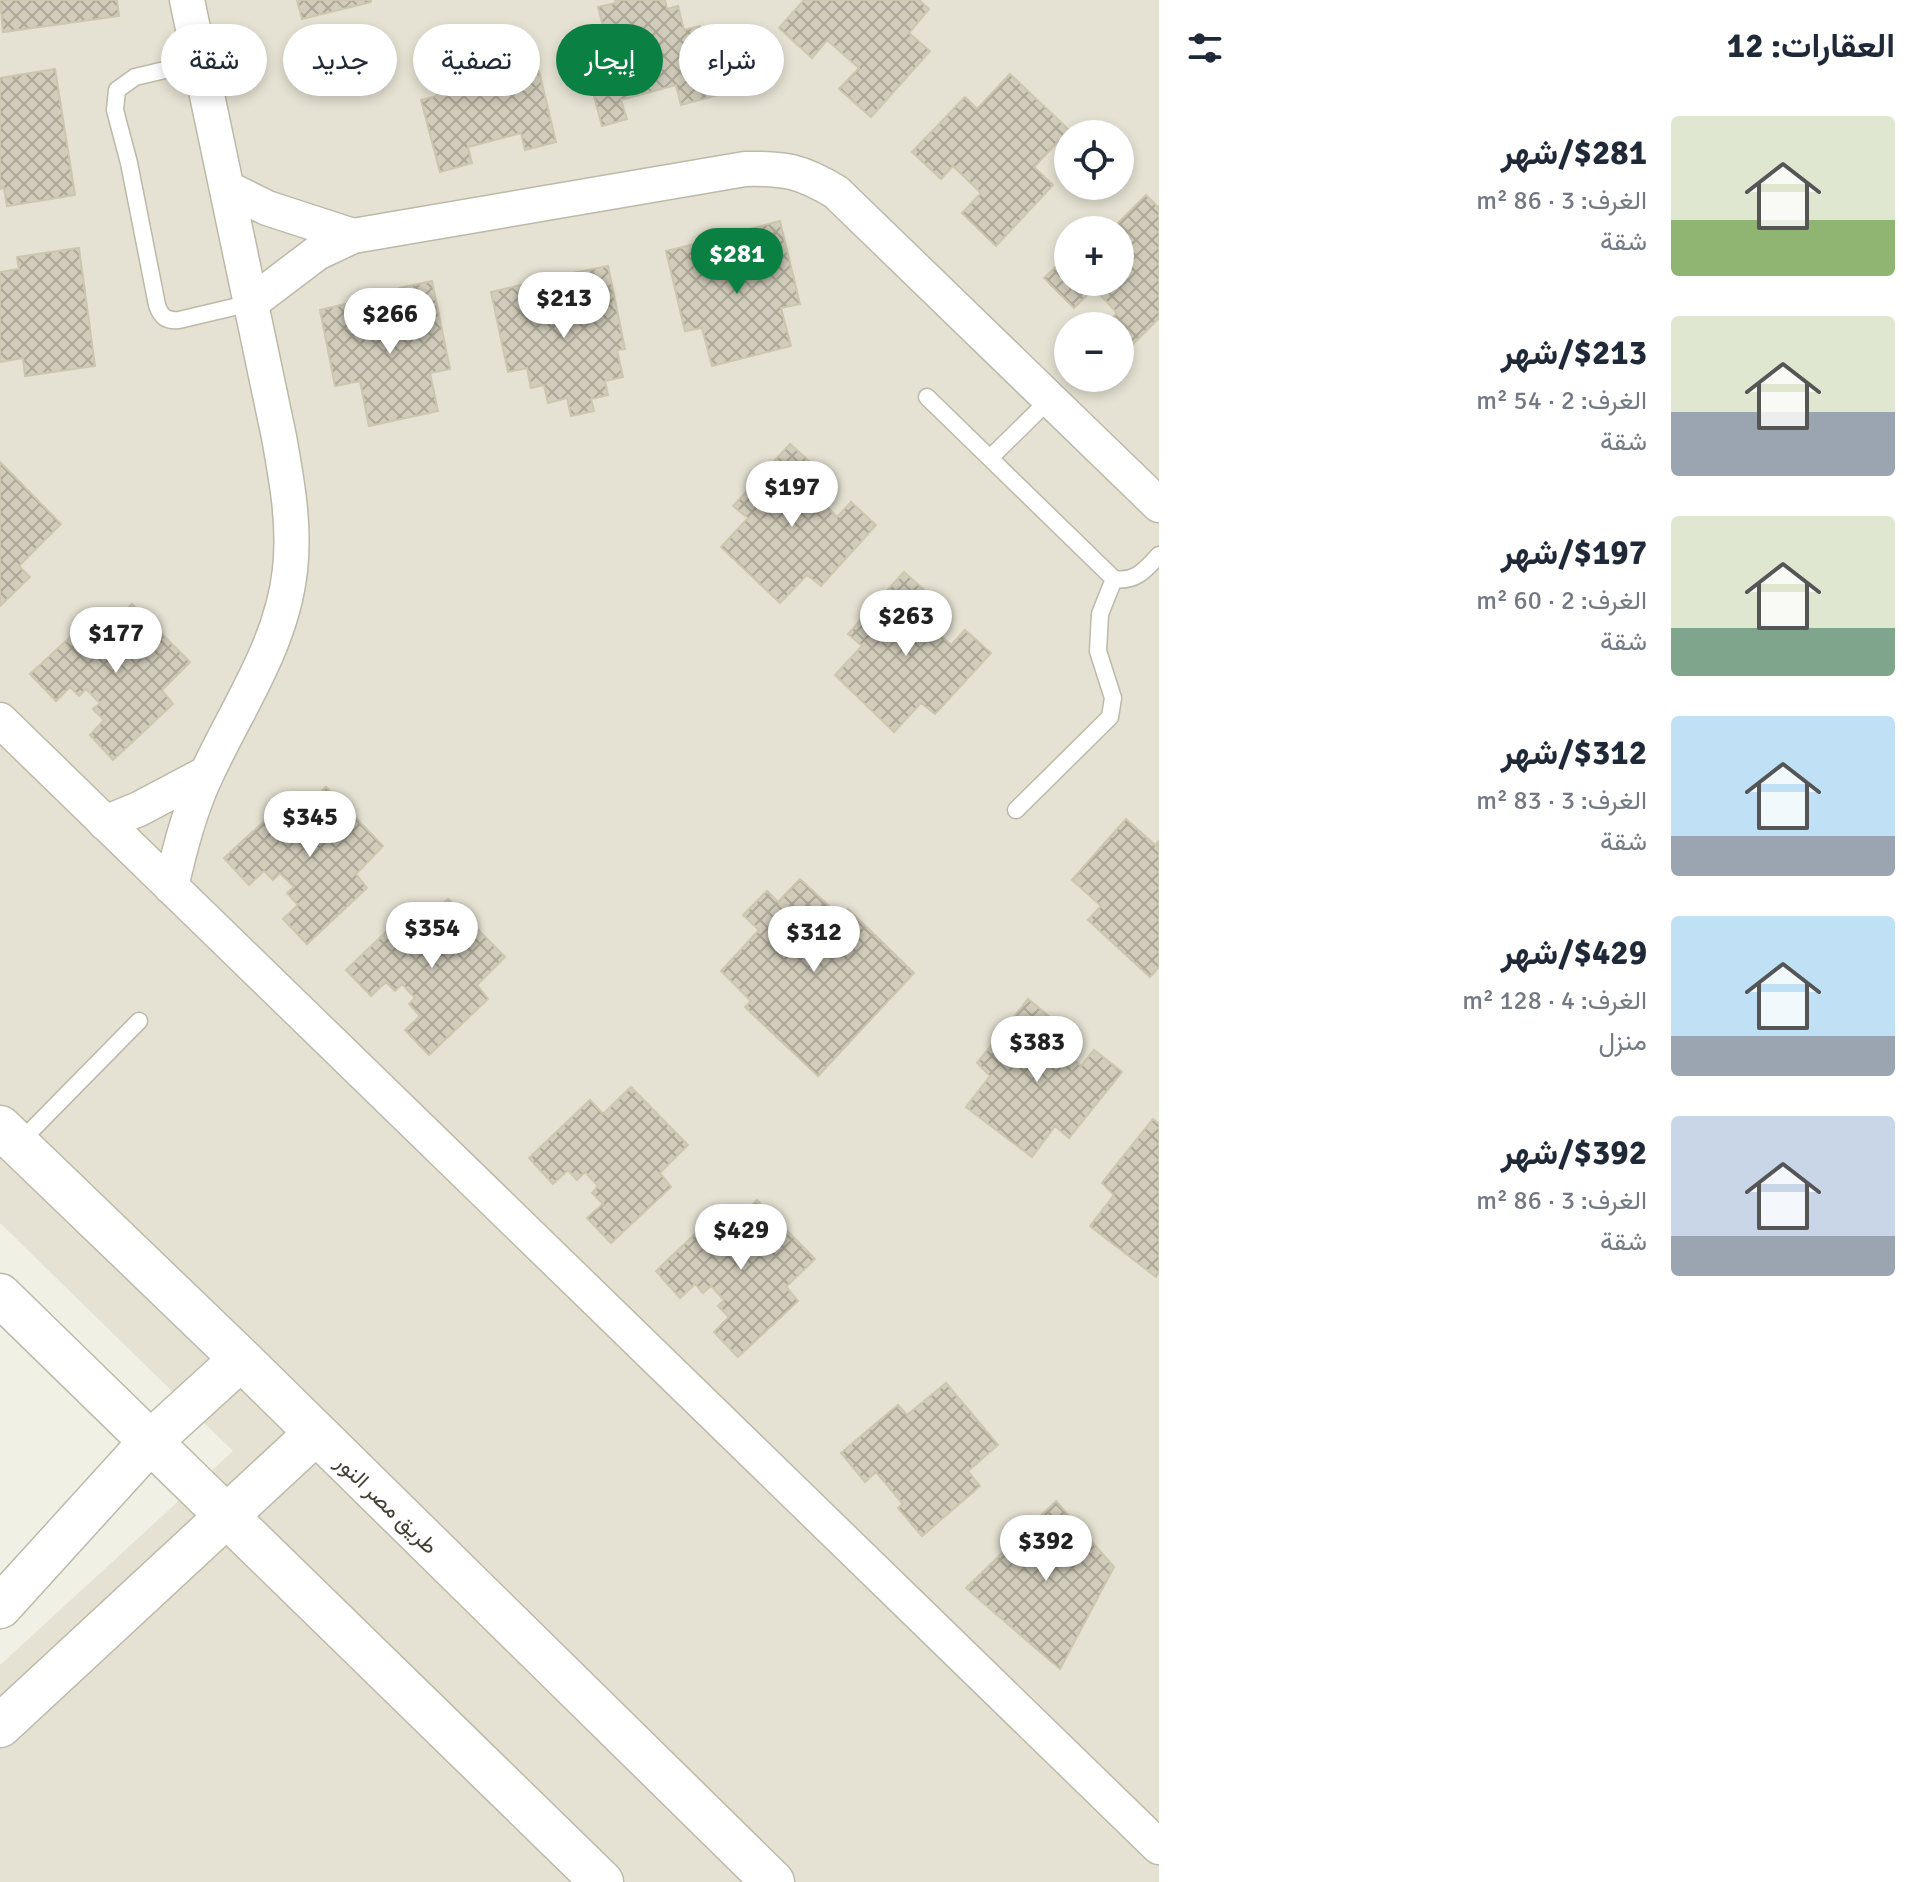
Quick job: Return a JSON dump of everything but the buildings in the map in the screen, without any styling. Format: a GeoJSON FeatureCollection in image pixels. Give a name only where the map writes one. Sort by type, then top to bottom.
{"type":"FeatureCollection","features":[{"type":"Feature","properties":{"kind":"street"},"geometry":{"type":"LineString","coordinates":[[187,0],[192,24]]}},
{"type":"Feature","properties":{"kind":"street"},"geometry":{"type":"LineString","coordinates":[[171,887],[180,849],[207,773],[267,656],[290,572],[292,508],[207,96]]}},
{"type":"Feature","properties":{"kind":"street"},"geometry":{"type":"LineString","coordinates":[[251,303],[317,253],[353,236],[745,169],[777,168],[808,176],[836,192],[1159,505]]}},
{"type":"Feature","properties":{"kind":"street"},"geometry":{"type":"LineString","coordinates":[[227,188],[267,208],[353,236]]}},
{"type":"Feature","properties":{"kind":"street"},"geometry":{"type":"LineString","coordinates":[[0,720],[1159,1847]]}},
{"type":"Feature","properties":{"kind":"street"},"geometry":{"type":"LineString","coordinates":[[105,823],[207,773]]}},
{"type":"Feature","properties":{"kind":"street","name":"طريق مصر النور"},"geometry":{"type":"LineString","coordinates":[[8,1136],[241,1359],[773,1882]]}},
{"type":"Feature","properties":{"kind":"street"},"geometry":{"type":"LineString","coordinates":[[0,1295],[602,1882]]}},
{"type":"Feature","properties":{"kind":"street"},"geometry":{"type":"LineString","coordinates":[[0,1607],[150,1442],[241,1359]]}},
{"type":"Feature","properties":{"kind":"street"},"geometry":{"type":"LineString","coordinates":[[0,1726],[315,1434]]}},
{"type":"Feature","properties":{"kind":"lane"},"geometry":{"type":"LineString","coordinates":[[161,71],[135,77],[117,90],[115,110],[129,163],[157,305],[163,317],[170,321],[251,303]]}},
{"type":"Feature","properties":{"kind":"lane"},"geometry":{"type":"LineString","coordinates":[[927,397],[1114,579],[1127,581],[1140,575],[1159,555]]}},
{"type":"Feature","properties":{"kind":"lane"},"geometry":{"type":"LineString","coordinates":[[990,458],[1050,399]]}},
{"type":"Feature","properties":{"kind":"lane"},"geometry":{"type":"LineString","coordinates":[[1016,810],[1110,717],[1113,698],[1098,651],[1100,614],[1114,579]]}},
{"type":"Feature","properties":{"kind":"lane"},"geometry":{"type":"LineString","coordinates":[[8,1136],[139,1021]]}},
{"type":"Feature","properties":{"kind":"shaded area"},"geometry":{"type":"Polygon","coordinates":[[[0,0],[1159,0],[1159,1882],[0,1882],[0,1665],[233,1451],[0,1223],[0,0]]]}}]}
